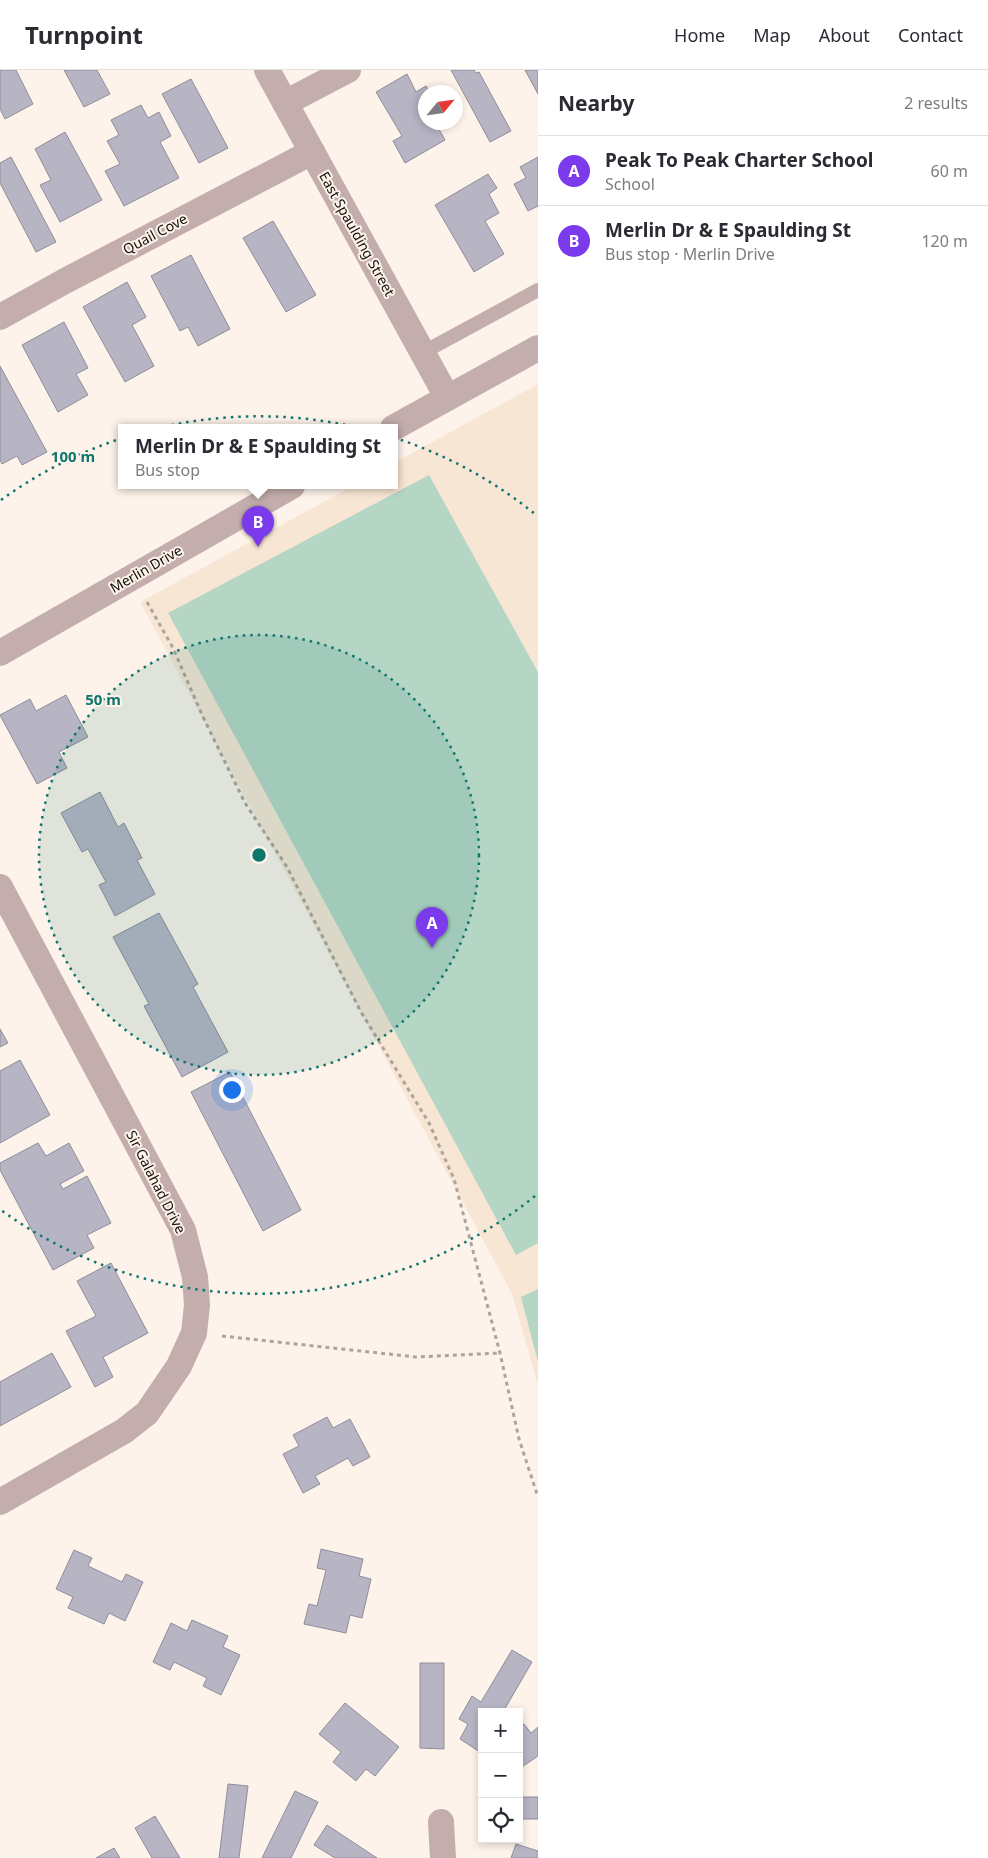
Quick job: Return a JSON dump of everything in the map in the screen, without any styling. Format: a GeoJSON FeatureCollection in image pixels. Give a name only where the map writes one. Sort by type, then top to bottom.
{"type":"FeatureCollection","features":[{"type":"Feature","properties":{"kind":"street","name":"East Spaulding Street"},"geometry":{"type":"LineString","coordinates":[[267,70],[447,398]]}},
{"type":"Feature","properties":{"kind":"street"},"geometry":{"type":"LineString","coordinates":[[285,103],[348,70]]}},
{"type":"Feature","properties":{"kind":"street","name":"Quail Cove"},"geometry":{"type":"LineString","coordinates":[[0,317],[312,152]]}},
{"type":"Feature","properties":{"kind":"street"},"geometry":{"type":"LineString","coordinates":[[398,425],[538,348]]}},
{"type":"Feature","properties":{"kind":"street","name":"Merlin Drive"},"geometry":{"type":"LineString","coordinates":[[0,653],[287,489]]}},
{"type":"Feature","properties":{"kind":"street","name":"Sir Galahad Drive"},"geometry":{"type":"LineString","coordinates":[[0,887],[183,1230],[195,1277],[197,1305],[194,1333],[179,1366],[147,1414],[124,1431],[0,1502]]}},
{"type":"Feature","properties":{"kind":"street"},"geometry":{"type":"LineString","coordinates":[[441,1822],[442,1858]]}},
{"type":"Feature","properties":{"kind":"lane"},"geometry":{"type":"LineString","coordinates":[[422,353],[538,290]]}},
{"type":"Feature","properties":{"kind":"path"},"geometry":{"type":"LineString","coordinates":[[133,577],[173,648],[203,717],[245,803],[288,867],[361,1012],[429,1123],[454,1179],[500,1354],[519,1439],[538,1498]]}},
{"type":"Feature","properties":{"kind":"path"},"geometry":{"type":"LineString","coordinates":[[194,1333],[416,1357],[500,1354]]}},
{"type":"Feature","properties":{"kind":"shaded area"},"geometry":{"type":"Polygon","coordinates":[[[538,384],[538,1385],[512,1294],[140,602],[347,489],[398,489],[398,461],[538,384]]]}},
{"type":"Feature","properties":{"kind":"green space"},"geometry":{"type":"Polygon","coordinates":[[[429,475],[538,672],[538,1243],[516,1255],[168,613],[429,475]]]}},
{"type":"Feature","properties":{"kind":"green space"},"geometry":{"type":"Polygon","coordinates":[[[538,1289],[538,1362],[521,1297],[538,1289]]]}},
{"type":"Feature","properties":{"kind":"building"},"geometry":{"type":"Polygon","coordinates":[[[0,70],[16,70],[33,104],[5,119],[0,109],[0,70]]]}},
{"type":"Feature","properties":{"kind":"building"},"geometry":{"type":"Polygon","coordinates":[[[64,70],[97,70],[110,94],[84,107],[64,70]]]}},
{"type":"Feature","properties":{"kind":"building"},"geometry":{"type":"Polygon","coordinates":[[[451,70],[474,70],[476,73],[479,72],[511,131],[490,142],[463,92],[463,85],[459,85],[451,70]]]}},
{"type":"Feature","properties":{"kind":"building"},"geometry":{"type":"Polygon","coordinates":[[[525,70],[538,70],[538,94],[525,70]]]}},
{"type":"Feature","properties":{"kind":"building"},"geometry":{"type":"Polygon","coordinates":[[[407,74],[416,92],[418,91],[418,130],[439,130],[445,140],[405,163],[393,141],[402,136],[376,92],[407,74]]]}},
{"type":"Feature","properties":{"kind":"building"},"geometry":{"type":"Polygon","coordinates":[[[191,79],[228,148],[199,163],[162,94],[191,79]]]}},
{"type":"Feature","properties":{"kind":"building"},"geometry":{"type":"Polygon","coordinates":[[[141,105],[148,118],[159,112],[171,136],[160,142],[179,178],[124,206],[105,171],[120,164],[107,141],[119,135],[111,120],[141,105]]]}},
{"type":"Feature","properties":{"kind":"building"},"geometry":{"type":"Polygon","coordinates":[[[65,132],[102,200],[60,222],[40,185],[51,180],[35,149],[65,132]]]}},
{"type":"Feature","properties":{"kind":"building"},"geometry":{"type":"Polygon","coordinates":[[[11,157],[56,242],[36,252],[0,183],[0,163],[11,157]]]}},
{"type":"Feature","properties":{"kind":"building"},"geometry":{"type":"Polygon","coordinates":[[[538,157],[538,206],[528,211],[514,184],[526,178],[520,167],[538,157]]]}},
{"type":"Feature","properties":{"kind":"building"},"geometry":{"type":"Polygon","coordinates":[[[488,174],[497,188],[489,194],[499,213],[485,221],[504,254],[474,272],[435,205],[488,174]]]}},
{"type":"Feature","properties":{"kind":"building"},"geometry":{"type":"Polygon","coordinates":[[[273,221],[316,295],[286,312],[243,238],[273,221]]]}},
{"type":"Feature","properties":{"kind":"building"},"geometry":{"type":"Polygon","coordinates":[[[191,255],[230,329],[198,346],[188,327],[180,331],[151,276],[191,255]]]}},
{"type":"Feature","properties":{"kind":"building"},"geometry":{"type":"Polygon","coordinates":[[[127,282],[146,317],[132,325],[154,366],[125,382],[83,307],[127,282]]]}},
{"type":"Feature","properties":{"kind":"building"},"geometry":{"type":"Polygon","coordinates":[[[64,322],[88,368],[76,374],[88,395],[58,412],[22,345],[64,322]]]}},
{"type":"Feature","properties":{"kind":"building"},"geometry":{"type":"Polygon","coordinates":[[[0,366],[47,452],[22,465],[17,456],[2,464],[0,460],[0,366]]]}},
{"type":"Feature","properties":{"kind":"building"},"geometry":{"type":"Polygon","coordinates":[[[66,695],[88,737],[59,752],[67,768],[37,784],[0,715],[30,699],[36,711],[66,695]]]}},
{"type":"Feature","properties":{"kind":"building"},"geometry":{"type":"Polygon","coordinates":[[[100,792],[118,827],[124,823],[142,858],[137,860],[155,894],[115,916],[99,885],[106,882],[88,849],[82,852],[61,813],[100,792]]]}},
{"type":"Feature","properties":{"kind":"building"},"geometry":{"type":"Polygon","coordinates":[[[159,913],[198,984],[193,987],[228,1052],[182,1077],[144,1006],[149,1004],[113,937],[159,913]]]}},
{"type":"Feature","properties":{"kind":"building"},"geometry":{"type":"Polygon","coordinates":[[[0,1029],[8,1043],[0,1047],[0,1029]]]}},
{"type":"Feature","properties":{"kind":"building"},"geometry":{"type":"Polygon","coordinates":[[[20,1060],[50,1115],[0,1143],[0,1071],[20,1060]]]}},
{"type":"Feature","properties":{"kind":"building"},"geometry":{"type":"Polygon","coordinates":[[[230,1072],[301,1210],[263,1231],[191,1092],[230,1072]]]}},
{"type":"Feature","properties":{"kind":"building"},"geometry":{"type":"Polygon","coordinates":[[[38,1143],[46,1156],[69,1143],[84,1171],[60,1184],[63,1189],[87,1176],[111,1223],[87,1235],[94,1248],[53,1270],[0,1170],[0,1163],[38,1143]]]}},
{"type":"Feature","properties":{"kind":"building"},"geometry":{"type":"Polygon","coordinates":[[[111,1263],[148,1333],[103,1357],[113,1377],[95,1387],[66,1331],[96,1316],[77,1281],[111,1263]]]}},
{"type":"Feature","properties":{"kind":"building"},"geometry":{"type":"Polygon","coordinates":[[[52,1353],[71,1387],[0,1426],[0,1382],[52,1353]]]}},
{"type":"Feature","properties":{"kind":"building"},"geometry":{"type":"Polygon","coordinates":[[[327,1417],[333,1428],[350,1419],[370,1457],[353,1466],[348,1458],[315,1476],[320,1484],[303,1493],[283,1454],[299,1446],[293,1435],[327,1417]]]}},
{"type":"Feature","properties":{"kind":"building"},"geometry":{"type":"Polygon","coordinates":[[[321,1549],[363,1559],[359,1576],[371,1579],[362,1618],[350,1615],[346,1633],[304,1624],[309,1604],[317,1606],[326,1570],[317,1568],[321,1549]]]}},
{"type":"Feature","properties":{"kind":"building"},"geometry":{"type":"Polygon","coordinates":[[[74,1550],[92,1558],[88,1566],[122,1582],[126,1574],[143,1582],[125,1621],[109,1613],[104,1624],[68,1608],[73,1597],[56,1589],[74,1550]]]}},
{"type":"Feature","properties":{"kind":"building"},"geometry":{"type":"Polygon","coordinates":[[[192,1620],[228,1636],[223,1647],[240,1655],[221,1695],[203,1686],[207,1678],[174,1662],[170,1670],[153,1662],[171,1623],[187,1631],[192,1620]]]}},
{"type":"Feature","properties":{"kind":"building"},"geometry":{"type":"Polygon","coordinates":[[[512,1650],[532,1662],[505,1708],[478,1708],[478,1751],[460,1739],[468,1724],[459,1719],[472,1696],[481,1702],[512,1650]]]}},
{"type":"Feature","properties":{"kind":"building"},"geometry":{"type":"Polygon","coordinates":[[[420,1663],[444,1663],[444,1749],[420,1748],[420,1663]]]}},
{"type":"Feature","properties":{"kind":"building"},"geometry":{"type":"Polygon","coordinates":[[[345,1703],[399,1747],[375,1776],[366,1769],[356,1781],[333,1762],[341,1752],[319,1734],[345,1703]]]}},
{"type":"Feature","properties":{"kind":"building"},"geometry":{"type":"Polygon","coordinates":[[[523,1725],[531,1733],[538,1727],[538,1756],[523,1766],[523,1753],[523,1725]]]}},
{"type":"Feature","properties":{"kind":"building"},"geometry":{"type":"Polygon","coordinates":[[[228,1784],[248,1786],[239,1858],[219,1858],[228,1784]]]}},
{"type":"Feature","properties":{"kind":"building"},"geometry":{"type":"Polygon","coordinates":[[[295,1791],[318,1802],[291,1858],[262,1858],[295,1791]]]}},
{"type":"Feature","properties":{"kind":"building"},"geometry":{"type":"Polygon","coordinates":[[[523,1797],[538,1797],[538,1819],[523,1819],[523,1797]]]}},
{"type":"Feature","properties":{"kind":"building"},"geometry":{"type":"Polygon","coordinates":[[[155,1816],[180,1858],[152,1858],[135,1828],[155,1816]]]}},
{"type":"Feature","properties":{"kind":"building"},"geometry":{"type":"Polygon","coordinates":[[[327,1825],[377,1858],[335,1858],[314,1845],[327,1825]]]}},
{"type":"Feature","properties":{"kind":"building"},"geometry":{"type":"Polygon","coordinates":[[[516,1844],[538,1851],[538,1858],[511,1858],[516,1844]]]}},
{"type":"Feature","properties":{"kind":"building"},"geometry":{"type":"Polygon","coordinates":[[[114,1848],[120,1858],[96,1858],[114,1848]]]}},
{"type":"Feature","properties":{"kind":"place","name":"Merlin Dr & E Spaulding St"},"geometry":{"type":"Point","coordinates":[258,547]}},
{"type":"Feature","properties":{"kind":"place","name":"Peak To Peak Charter School"},"geometry":{"type":"Point","coordinates":[432,948]}}]}
